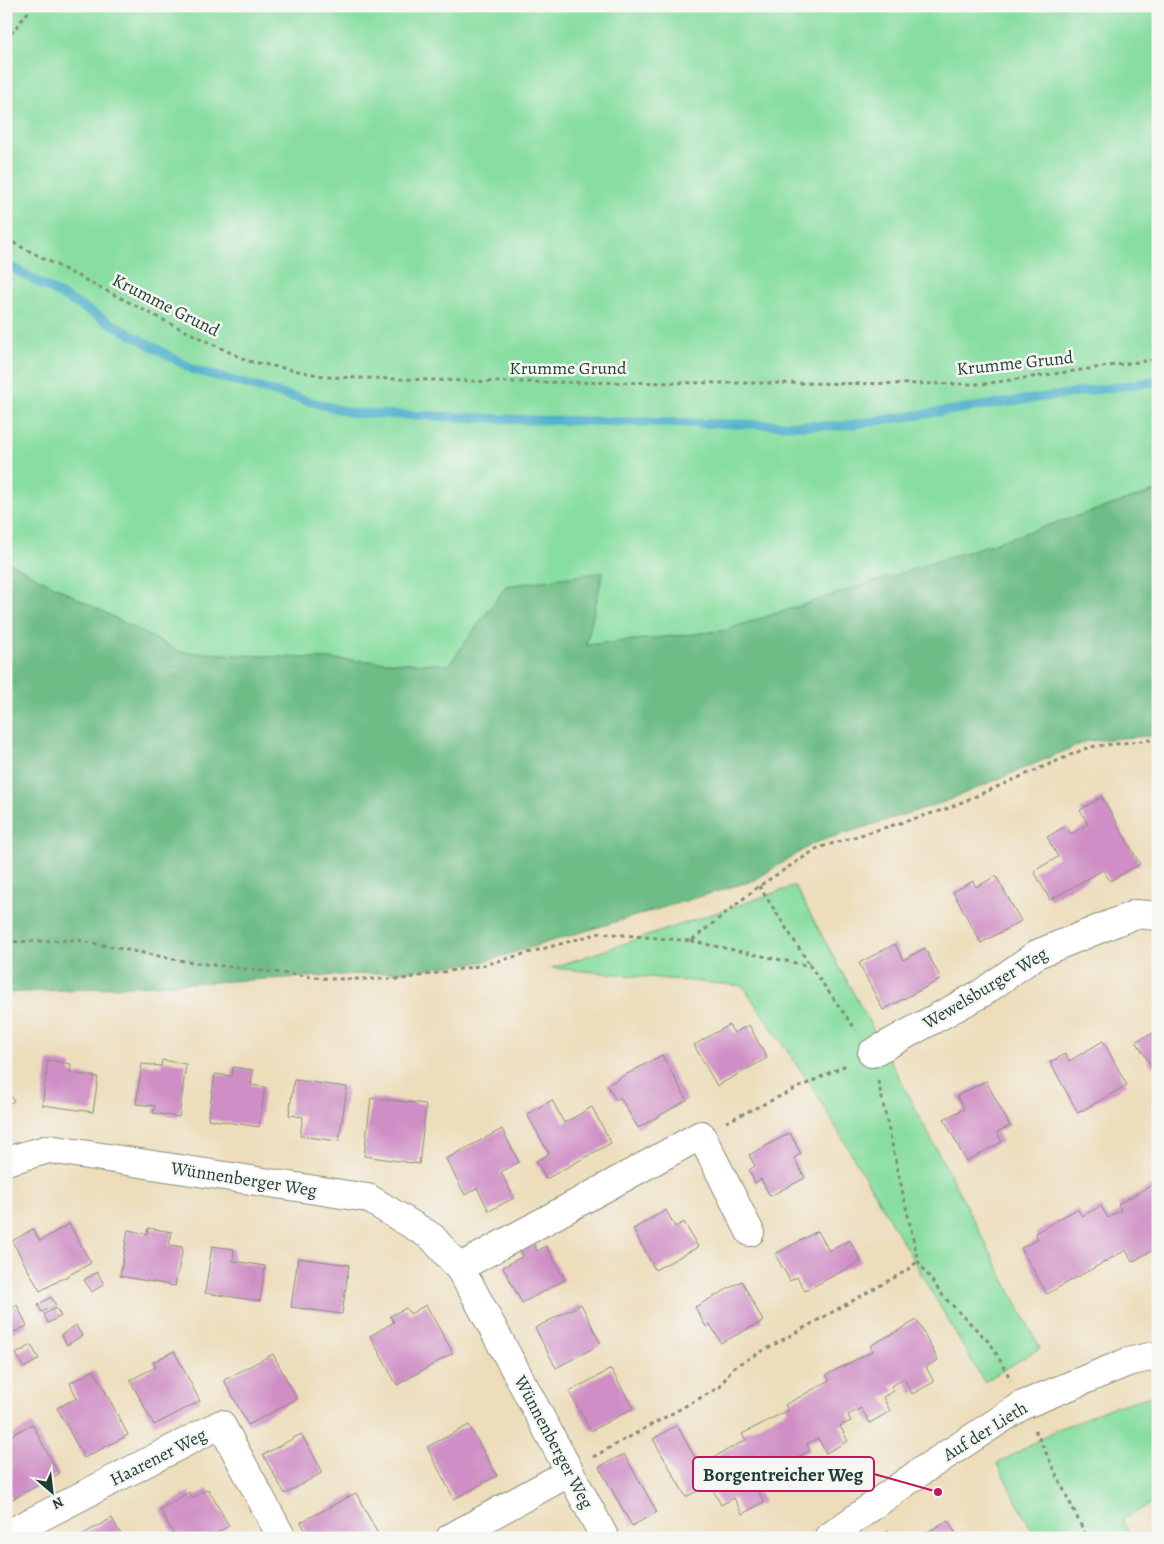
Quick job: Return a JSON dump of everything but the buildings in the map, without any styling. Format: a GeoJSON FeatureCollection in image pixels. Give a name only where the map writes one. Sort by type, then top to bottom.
{"type":"FeatureCollection","features":[{"type":"Feature","properties":{"kind":"street","name":"Wewelsburger Weg"},"geometry":{"type":"LineString","coordinates":[[872,1053],[982,992],[1037,954],[1136,914],[1158,916]]}},
{"type":"Feature","properties":{"kind":"street"},"geometry":{"type":"LineString","coordinates":[[459,1268],[701,1135],[750,1232]]}},
{"type":"Feature","properties":{"kind":"street","name":"Wünnenberger Weg"},"geometry":{"type":"LineString","coordinates":[[6,1161],[48,1149],[368,1198],[432,1237],[459,1268],[538,1410],[605,1538]]}},
{"type":"Feature","properties":{"kind":"street","name":"Auf der Lieth"},"geometry":{"type":"LineString","coordinates":[[828,1538],[923,1470],[1023,1405],[1120,1366],[1158,1354]]}},
{"type":"Feature","properties":{"kind":"street","name":"Haarener Weg"},"geometry":{"type":"LineString","coordinates":[[6,1535],[221,1424],[282,1538]]}},
{"type":"Feature","properties":{"kind":"street"},"geometry":{"type":"LineString","coordinates":[[450,1538],[570,1472]]}},
{"type":"Feature","properties":{"kind":"path"},"geometry":{"type":"LineString","coordinates":[[6,40],[33,6]]}},
{"type":"Feature","properties":{"kind":"path","name":"Krumme Grund"},"geometry":{"type":"LineString","coordinates":[[6,239],[171,324],[248,361],[328,377],[504,382],[983,384],[1158,359]]}},
{"type":"Feature","properties":{"kind":"path"},"geometry":{"type":"LineString","coordinates":[[691,941],[758,886],[818,848],[946,809],[1089,747],[1158,739]]}},
{"type":"Feature","properties":{"kind":"path"},"geometry":{"type":"LineString","coordinates":[[758,886],[810,966],[872,1053],[918,1261],[943,1296],[991,1344],[1023,1405],[1087,1538]]}},
{"type":"Feature","properties":{"kind":"path"},"geometry":{"type":"LineString","coordinates":[[6,942],[77,940],[189,962],[332,979],[402,979],[484,966],[600,933],[691,941],[810,966]]}},
{"type":"Feature","properties":{"kind":"path"},"geometry":{"type":"LineString","coordinates":[[701,1135],[749,1110],[872,1053]]}},
{"type":"Feature","properties":{"kind":"path"},"geometry":{"type":"LineString","coordinates":[[570,1472],[600,1452],[720,1387],[732,1368],[906,1271],[918,1261]]}},
{"type":"Feature","properties":{"kind":"path"},"geometry":{"type":"LineString","coordinates":[[1027,1437],[1045,1428]]}},
{"type":"Feature","properties":{"kind":"path"},"geometry":{"type":"LineString","coordinates":[[879,1533],[886,1529]]}},
{"type":"Feature","properties":{"kind":"green space"},"geometry":{"type":"Polygon","coordinates":[[[6,6],[1158,6],[1158,490],[722,631],[586,645],[603,573],[506,586],[449,665],[180,652],[6,561],[6,6]]]}},
{"type":"Feature","properties":{"kind":"green space"},"geometry":{"type":"Polygon","coordinates":[[[1158,490],[1158,735],[1088,741],[944,802],[814,843],[755,880],[482,962],[398,972],[6,993],[6,561],[180,652],[449,665],[506,586],[603,572],[586,645],[722,631],[1158,490]]]}},
{"type":"Feature","properties":{"kind":"green space"},"geometry":{"type":"Polygon","coordinates":[[[795,886],[888,1056],[1040,1348],[984,1382],[816,1093],[743,986],[552,968],[795,886]]]}},
{"type":"Feature","properties":{"kind":"green space"},"geometry":{"type":"Polygon","coordinates":[[[1158,1394],[1158,1500],[1122,1519],[1131,1538],[1036,1538],[997,1464],[1056,1430],[1110,1408],[1158,1394]]]}},
{"type":"Feature","properties":{"kind":"waterway"},"geometry":{"type":"LineString","coordinates":[[6,264],[194,370],[352,413],[534,420],[840,426],[1158,381]]}},
{"type":"Feature","properties":{"kind":"place","name":"Borgentreicher Weg"},"geometry":{"type":"Point","coordinates":[938,1492]}}]}
